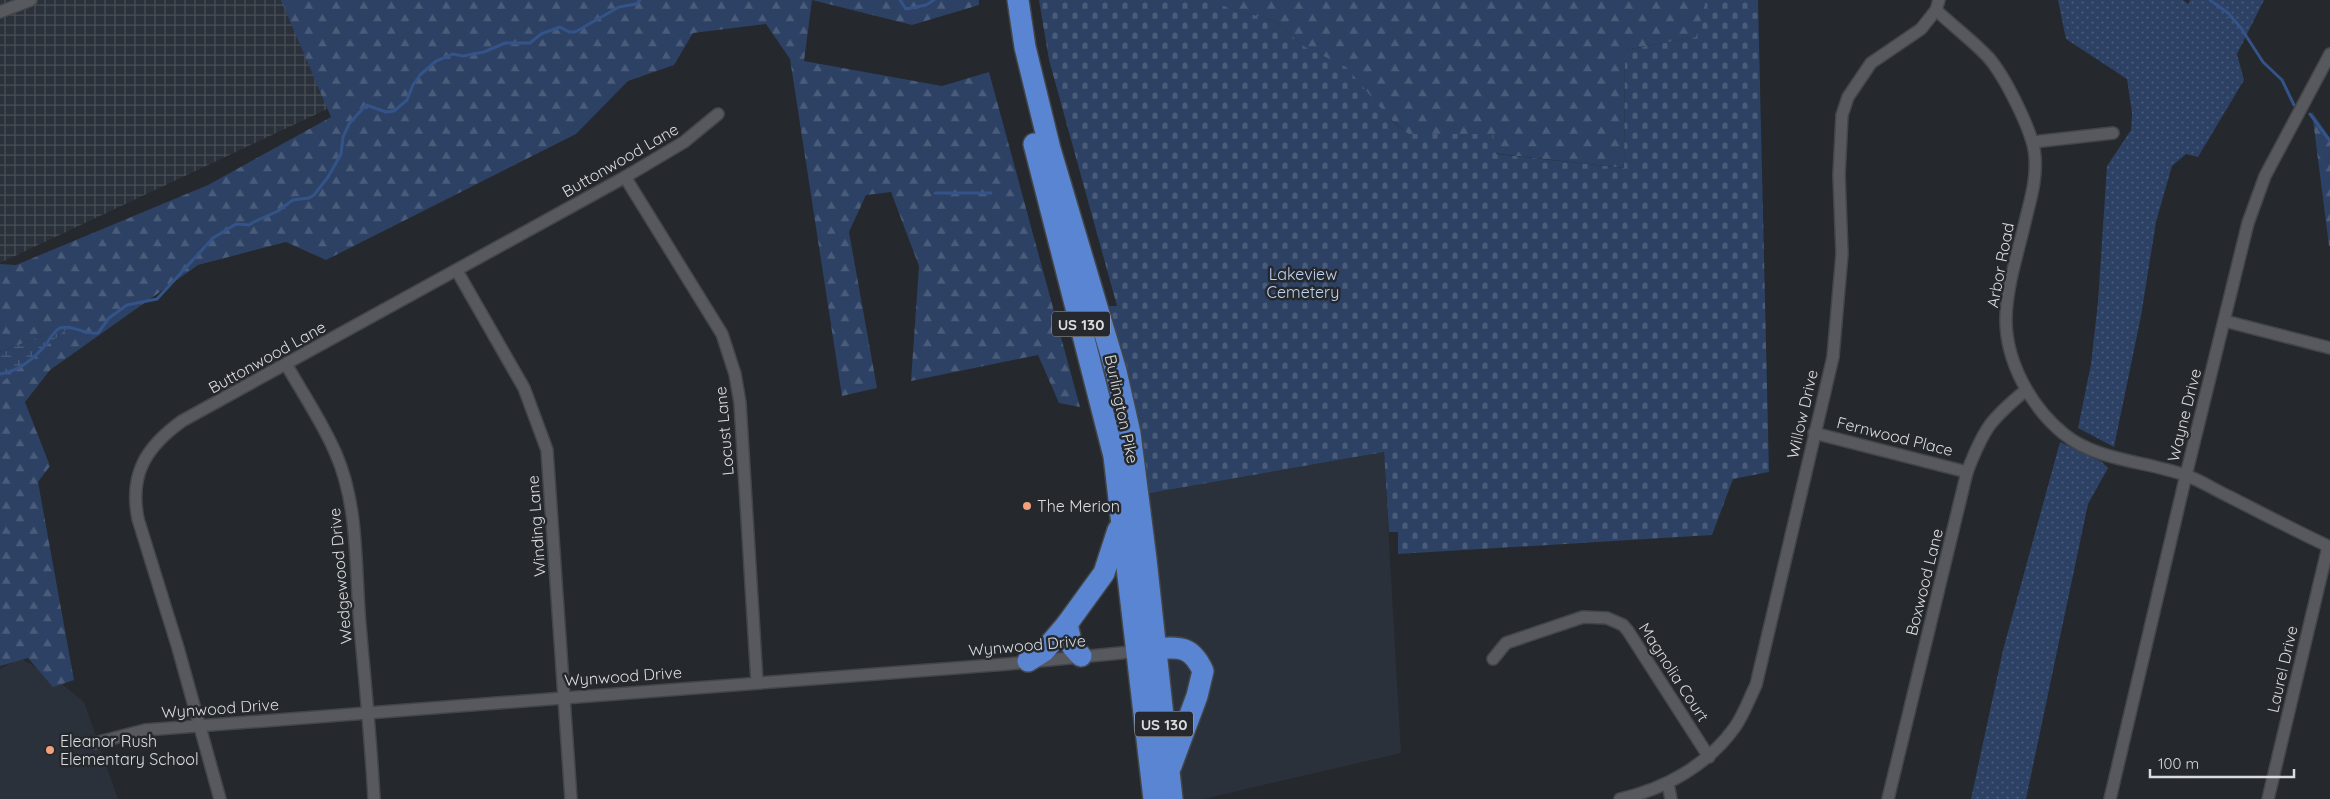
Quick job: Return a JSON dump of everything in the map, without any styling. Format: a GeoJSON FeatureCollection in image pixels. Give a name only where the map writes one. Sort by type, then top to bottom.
{"type":"FeatureCollection","features":[{"type":"Feature","properties":{"kind":"highway","name":"Burlington Pike"},"geometry":{"type":"LineString","coordinates":[[1004,0],[1010,45],[1025,110],[1106,418],[1114,456],[1121,518],[1146,651]]}},
{"type":"Feature","properties":{"kind":"highway","name":"Burlington Pike"},"geometry":{"type":"LineString","coordinates":[[1018,0],[1025,47],[1050,149],[1124,402],[1139,495],[1154,788],[1172,799]]}},
{"type":"Feature","properties":{"kind":"highway"},"geometry":{"type":"LineString","coordinates":[[1028,661],[1044,652],[1104,573],[1111,556],[1121,518]]}},
{"type":"Feature","properties":{"kind":"highway"},"geometry":{"type":"LineString","coordinates":[[1067,624],[1072,646],[1081,656]]}},
{"type":"Feature","properties":{"kind":"highway"},"geometry":{"type":"LineString","coordinates":[[1146,651],[1185,649],[1196,658],[1203,671],[1197,696],[1154,788]]}},
{"type":"Feature","properties":{"kind":"street"},"geometry":{"type":"LineString","coordinates":[[0,12],[32,0]]}},
{"type":"Feature","properties":{"kind":"street","name":"Arbor Road"},"geometry":{"type":"LineString","coordinates":[[1937,5],[1988,57],[2020,113],[2033,142],[2036,157],[2035,181],[2009,290],[2006,316],[2006,330],[2012,357],[2026,390],[2046,416],[2065,435],[2077,442],[2102,453],[2186,475],[2329,547]]}},
{"type":"Feature","properties":{"kind":"street","name":"Willow Drive"},"geometry":{"type":"LineString","coordinates":[[1620,799],[1668,784],[1709,757],[1735,728],[1756,685],[1833,357],[1842,254],[1839,175],[1842,115],[1848,97],[1871,63],[1921,29],[1937,5]]}},
{"type":"Feature","properties":{"kind":"street","name":"Wayne Drive"},"geometry":{"type":"LineString","coordinates":[[2110,799],[2186,475],[2248,223],[2265,176],[2330,54]]}},
{"type":"Feature","properties":{"kind":"street","name":"Buttonwood Lane"},"geometry":{"type":"LineString","coordinates":[[220,799],[178,648],[138,519],[134,498],[136,478],[149,451],[163,435],[182,421],[625,177],[684,142],[718,114]]}},
{"type":"Feature","properties":{"kind":"street"},"geometry":{"type":"LineString","coordinates":[[2033,142],[2113,133]]}},
{"type":"Feature","properties":{"kind":"street","name":"Locust Lane"},"geometry":{"type":"LineString","coordinates":[[625,177],[722,334],[735,374],[740,403],[757,682]]}},
{"type":"Feature","properties":{"kind":"street","name":"Winding Lane"},"geometry":{"type":"LineString","coordinates":[[457,271],[524,388],[547,450],[572,799]]}},
{"type":"Feature","properties":{"kind":"street"},"geometry":{"type":"LineString","coordinates":[[2225,321],[2330,348]]}},
{"type":"Feature","properties":{"kind":"street","name":"Wedgewood Drive"},"geometry":{"type":"LineString","coordinates":[[286,364],[336,453],[346,484],[353,520],[360,625],[369,712],[374,799]]}},
{"type":"Feature","properties":{"kind":"street","name":"Boxwood Lane"},"geometry":{"type":"LineString","coordinates":[[1888,799],[1967,472],[1987,426],[2000,411],[2026,390]]}},
{"type":"Feature","properties":{"kind":"street","name":"Fernwood Place"},"geometry":{"type":"LineString","coordinates":[[1814,433],[1967,472]]}},
{"type":"Feature","properties":{"kind":"street","name":"Laurel Drive"},"geometry":{"type":"LineString","coordinates":[[2268,799],[2329,547]]}},
{"type":"Feature","properties":{"kind":"street","name":"Magnolia Court"},"geometry":{"type":"LineString","coordinates":[[1493,659],[1506,643],[1583,617],[1607,618],[1623,625],[1709,757]]}},
{"type":"Feature","properties":{"kind":"street","name":"Wynwood Drive"},"geometry":{"type":"LineString","coordinates":[[95,743],[145,730],[1146,651]]}},
{"type":"Feature","properties":{"kind":"street"},"geometry":{"type":"LineString","coordinates":[[1668,784],[1671,799]]}},
{"type":"Feature","properties":{"kind":"shaded area"},"geometry":{"type":"Polygon","coordinates":[[[0,0],[454,0],[389,80],[0,263],[0,0]]]}},
{"type":"Feature","properties":{"kind":"shaded area"},"geometry":{"type":"Polygon","coordinates":[[[1384,452],[1401,753],[1204,799],[1172,799],[1139,495],[1384,452]]]}},
{"type":"Feature","properties":{"kind":"shaded area","name":"Eleanor Rush Elementary School"},"geometry":{"type":"Polygon","coordinates":[[[20,658],[56,679],[84,702],[118,799],[0,799],[0,669],[20,658]]]}},
{"type":"Feature","properties":{"kind":"green space"},"geometry":{"type":"Polygon","coordinates":[[[281,0],[812,0],[804,61],[942,86],[989,72],[1080,407],[1059,403],[1038,355],[911,381],[919,266],[891,192],[866,195],[849,232],[877,388],[842,396],[790,59],[766,24],[693,33],[674,65],[628,81],[576,134],[326,260],[286,242],[198,265],[50,370],[25,402],[50,466],[38,482],[74,680],[53,687],[28,658],[0,666],[0,383],[71,325],[0,352],[0,264],[16,265],[208,185],[331,117],[281,0]]]}},
{"type":"Feature","properties":{"kind":"green space"},"geometry":{"type":"Polygon","coordinates":[[[812,0],[979,0],[979,5],[912,25],[812,0]]]}},
{"type":"Feature","properties":{"kind":"green space","name":"Lakeview Cemetery"},"geometry":{"type":"Polygon","coordinates":[[[1039,0],[1218,0],[1220,5],[1274,21],[1305,47],[1346,67],[1392,121],[1408,134],[1493,134],[1496,154],[1624,168],[1625,50],[1696,37],[1706,0],[1758,0],[1769,472],[1733,479],[1712,535],[1398,554],[1398,532],[1389,532],[1384,452],[1139,495],[1096,306],[1117,306],[1049,60],[1039,0]]]}},
{"type":"Feature","properties":{"kind":"green space"},"geometry":{"type":"Polygon","coordinates":[[[1207,0],[1706,0],[1697,37],[1625,50],[1624,168],[1421,145],[1274,21],[1208,2],[1207,0]]]}},
{"type":"Feature","properties":{"kind":"green space"},"geometry":{"type":"Polygon","coordinates":[[[2058,0],[2183,0],[2188,4],[2190,0],[2264,0],[2237,54],[2244,80],[2198,157],[2186,154],[2172,166],[2156,222],[2141,316],[2114,447],[2078,428],[2091,364],[2098,302],[2107,166],[2131,130],[2132,113],[2127,79],[2066,39],[2058,0]]]}},
{"type":"Feature","properties":{"kind":"green space"},"geometry":{"type":"Polygon","coordinates":[[[2312,112],[2330,138],[2330,246],[2329,246],[2312,112]]]}},
{"type":"Feature","properties":{"kind":"green space"},"geometry":{"type":"Polygon","coordinates":[[[73,324],[1,383],[0,383],[0,352],[73,324]]]}},
{"type":"Feature","properties":{"kind":"green space"},"geometry":{"type":"Polygon","coordinates":[[[2060,442],[2102,462],[2108,468],[2088,504],[2026,799],[1971,799],[2003,650],[2060,442]]]}},
{"type":"Feature","properties":{"kind":"waterway"},"geometry":{"type":"LineString","coordinates":[[0,374],[14,370],[26,363],[37,354],[60,328],[69,327],[98,333],[109,318],[127,305],[157,299],[213,238],[236,224],[249,225],[278,211],[293,200],[309,198],[314,195],[328,177],[341,154],[343,137],[349,124],[366,105],[386,112],[394,111],[407,100],[413,85],[420,75],[436,61],[453,54],[463,56],[484,52],[505,43],[530,43],[541,34],[560,27],[569,32],[575,32],[619,7],[636,4],[640,0]]}},
{"type":"Feature","properties":{"kind":"waterway"},"geometry":{"type":"LineString","coordinates":[[900,0],[906,9],[926,5],[934,0]]}},
{"type":"Feature","properties":{"kind":"waterway"},"geometry":{"type":"LineString","coordinates":[[2210,0],[2228,13],[2241,28],[2263,62],[2282,80],[2294,105]]}},
{"type":"Feature","properties":{"kind":"waterway"},"geometry":{"type":"LineString","coordinates":[[2310,114],[2330,141]]}},
{"type":"Feature","properties":{"kind":"waterway"},"geometry":{"type":"LineString","coordinates":[[935,193],[991,193]]}},
{"type":"Feature","properties":{"kind":"place","name":"The Merion"},"geometry":{"type":"Point","coordinates":[1027,506]}},
{"type":"Feature","properties":{"kind":"place","name":"Eleanor Rush Elementary School"},"geometry":{"type":"Point","coordinates":[50,750]}}]}
